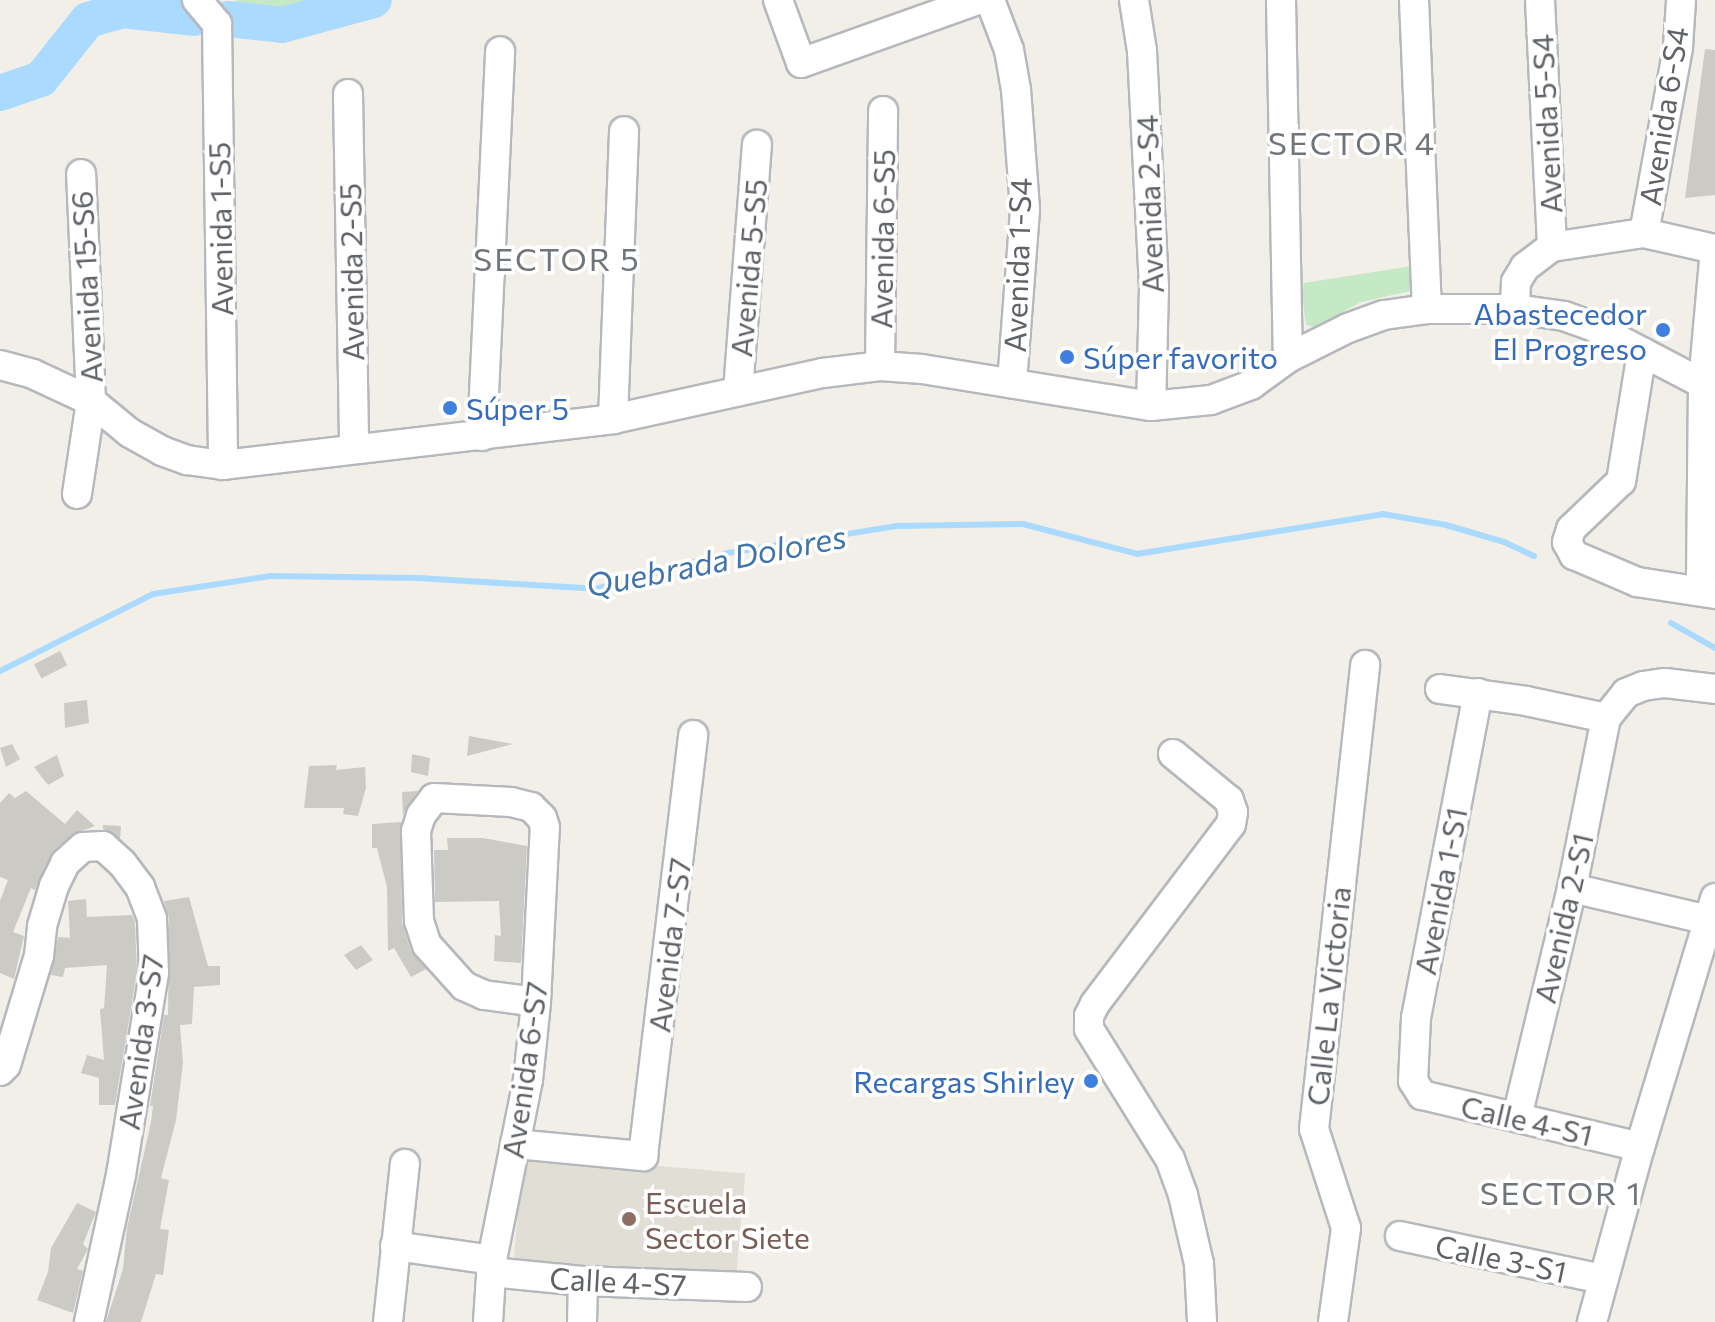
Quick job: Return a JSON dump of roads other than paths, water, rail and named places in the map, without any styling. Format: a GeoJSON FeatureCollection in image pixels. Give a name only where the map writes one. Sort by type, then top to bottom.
{"type":"FeatureCollection","features":[{"type":"Feature","properties":{"kind":"street","name":"Avenida 1-S5"},"geometry":{"type":"LineString","coordinates":[[197,0],[217,24],[223,465]]}},
{"type":"Feature","properties":{"kind":"street"},"geometry":{"type":"LineString","coordinates":[[778,0],[801,63],[978,0]]}},
{"type":"Feature","properties":{"kind":"street","name":"Avenida 1-S4"},"geometry":{"type":"LineString","coordinates":[[990,0],[1009,50],[1016,89],[1025,210],[1012,384]]}},
{"type":"Feature","properties":{"kind":"street"},"geometry":{"type":"LineString","coordinates":[[1281,0],[1288,358]]}},
{"type":"Feature","properties":{"kind":"street"},"geometry":{"type":"LineString","coordinates":[[1414,0],[1427,309]]}},
{"type":"Feature","properties":{"kind":"street","name":"Avenida 5-S4"},"geometry":{"type":"LineString","coordinates":[[1540,0],[1552,247]]}},
{"type":"Feature","properties":{"kind":"street","name":"Avenida 6-S4"},"geometry":{"type":"LineString","coordinates":[[1644,233],[1678,47],[1681,0]]}},
{"type":"Feature","properties":{"kind":"street","name":"Avenida 2-S4"},"geometry":{"type":"LineString","coordinates":[[1134,1],[1142,51],[1154,287],[1151,406]]}},
{"type":"Feature","properties":{"kind":"street"},"geometry":{"type":"LineString","coordinates":[[482,436],[500,51]]}},
{"type":"Feature","properties":{"kind":"street","name":"Avenida 2-S5"},"geometry":{"type":"LineString","coordinates":[[348,94],[354,449]]}},
{"type":"Feature","properties":{"kind":"street","name":"Avenida 6-S5"},"geometry":{"type":"LineString","coordinates":[[880,366],[883,111]]}},
{"type":"Feature","properties":{"kind":"street"},"geometry":{"type":"LineString","coordinates":[[613,419],[624,131]]}},
{"type":"Feature","properties":{"kind":"street","name":"Avenida 5-S5"},"geometry":{"type":"LineString","coordinates":[[738,391],[757,145]]}},
{"type":"Feature","properties":{"kind":"street","name":"Avenida 15-S6"},"geometry":{"type":"LineString","coordinates":[[77,494],[91,401],[81,174]]}},
{"type":"Feature","properties":{"kind":"street"},"geometry":{"type":"LineString","coordinates":[[1515,309],[1516,282],[1525,267],[1552,247],[1644,233],[1715,249],[1709,387],[1708,593],[1637,582],[1574,555],[1567,542],[1571,529],[1621,481],[1642,352]]}},
{"type":"Feature","properties":{"kind":"street"},"geometry":{"type":"LineString","coordinates":[[0,365],[33,374],[91,401],[130,433],[162,451],[187,460],[223,465],[613,419],[823,373],[880,366],[1151,406],[1211,400],[1251,385],[1288,358],[1384,315],[1427,309],[1515,309],[1564,316],[1709,387]]}},
{"type":"Feature","properties":{"kind":"street","name":"Calle La Victoria"},"geometry":{"type":"LineString","coordinates":[[1333,1322],[1346,1228],[1314,1129],[1365,665]]}},
{"type":"Feature","properties":{"kind":"street"},"geometry":{"type":"LineString","coordinates":[[1440,689],[1478,693],[1606,718],[1626,693],[1643,686],[1665,683],[1715,689]]}},
{"type":"Feature","properties":{"kind":"street","name":"Avenida 1-S1"},"geometry":{"type":"LineString","coordinates":[[1416,1089],[1413,1081],[1416,1018],[1478,693]]}},
{"type":"Feature","properties":{"kind":"street","name":"Avenida 2-S1"},"geometry":{"type":"LineString","coordinates":[[1517,1117],[1572,888],[1606,718]]}},
{"type":"Feature","properties":{"kind":"street","name":"Avenida 7-S7"},"geometry":{"type":"LineString","coordinates":[[515,1144],[643,1156],[693,735]]}},
{"type":"Feature","properties":{"kind":"street"},"geometry":{"type":"LineString","coordinates":[[1173,754],[1229,800],[1233,812],[1231,824],[1095,1004],[1089,1016],[1089,1029],[1170,1159],[1183,1195],[1199,1264],[1202,1322]]}},
{"type":"Feature","properties":{"kind":"street","name":"Avenida 6-S7"},"geometry":{"type":"LineString","coordinates":[[488,1322],[491,1266],[528,1080],[536,1002],[546,847],[542,818],[531,807],[511,802],[434,798],[421,815],[416,831],[419,921],[427,945],[464,986],[484,995],[536,1002]]}},
{"type":"Feature","properties":{"kind":"street","name":"Avenida 3-S7"},"geometry":{"type":"LineString","coordinates":[[0,1071],[6,1065],[39,956],[42,926],[54,886],[65,863],[83,847],[103,846],[122,863],[140,887],[152,919],[154,973],[121,1175],[89,1322]]}},
{"type":"Feature","properties":{"kind":"street"},"geometry":{"type":"LineString","coordinates":[[1572,888],[1712,909],[1602,1279],[1597,1321]]}},
{"type":"Feature","properties":{"kind":"street","name":"Calle 4-S1"},"geometry":{"type":"LineString","coordinates":[[1416,1089],[1422,1095],[1640,1147]]}},
{"type":"Feature","properties":{"kind":"street"},"geometry":{"type":"LineString","coordinates":[[388,1322],[405,1164]]}},
{"type":"Feature","properties":{"kind":"street","name":"Calle 3-S1"},"geometry":{"type":"LineString","coordinates":[[1400,1236],[1602,1279]]}},
{"type":"Feature","properties":{"kind":"street","name":"Calle 4-S7"},"geometry":{"type":"LineString","coordinates":[[395,1246],[583,1281],[747,1287]]}},
{"type":"Feature","properties":{"kind":"street"},"geometry":{"type":"LineString","coordinates":[[582,1322],[583,1281]]}},
{"type":"Feature","properties":{"kind":"waterway"},"geometry":{"type":"LineString","coordinates":[[228,19],[282,25],[374,0]]}},
{"type":"Feature","properties":{"kind":"waterway"},"geometry":{"type":"LineString","coordinates":[[0,93],[41,79],[88,20],[122,10],[194,18]]}},
{"type":"Feature","properties":{"kind":"waterway","name":"Quebrada Dolores"},"geometry":{"type":"LineString","coordinates":[[0,671],[153,594],[271,576],[418,578],[596,589],[728,553],[896,526],[1023,524],[1137,554],[1383,514],[1446,525],[1504,542],[1534,556]]}},
{"type":"Feature","properties":{"kind":"waterway","name":"Quebrada Dolores"},"geometry":{"type":"LineString","coordinates":[[1671,623],[1715,648]]}},
{"type":"Feature","properties":{"kind":"place","name":"Abastecedor El Progreso"},"geometry":{"type":"Point","coordinates":[1663,330]}},
{"type":"Feature","properties":{"kind":"place","name":"Súper favorito"},"geometry":{"type":"Point","coordinates":[1067,357]}},
{"type":"Feature","properties":{"kind":"place","name":"Súper 5"},"geometry":{"type":"Point","coordinates":[450,408]}},
{"type":"Feature","properties":{"kind":"place","name":"Recargas Shirley"},"geometry":{"type":"Point","coordinates":[1091,1081]}},
{"type":"Feature","properties":{"kind":"place","name":"Escuela Sector Siete"},"geometry":{"type":"Point","coordinates":[629,1219]}},
{"type":"Feature","properties":{"kind":"district","name":"SECTOR 4"},"geometry":{"type":"Point","coordinates":[1352,142]}},
{"type":"Feature","properties":{"kind":"district","name":"SECTOR 5"},"geometry":{"type":"Point","coordinates":[557,258]}},
{"type":"Feature","properties":{"kind":"district","name":"SECTOR 1"},"geometry":{"type":"Point","coordinates":[1561,1192]}}]}
